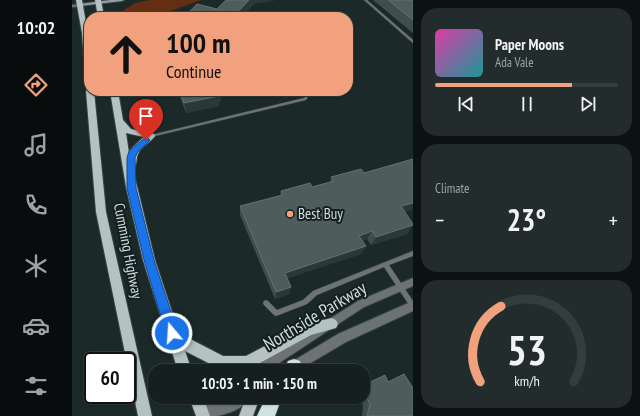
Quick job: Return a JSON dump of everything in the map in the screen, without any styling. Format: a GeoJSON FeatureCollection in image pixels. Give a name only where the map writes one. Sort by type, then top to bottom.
{"type":"FeatureCollection","features":[{"type":"Feature","properties":{"kind":"highway"},"geometry":{"type":"LineString","coordinates":[[266,416],[271,404]]}},
{"type":"Feature","properties":{"kind":"main road"},"geometry":{"type":"LineString","coordinates":[[100,1],[101,12]]}},
{"type":"Feature","properties":{"kind":"main road"},"geometry":{"type":"LineString","coordinates":[[80,2],[84,27]]}},
{"type":"Feature","properties":{"kind":"main road","name":"Cumming Highway"},"geometry":{"type":"LineString","coordinates":[[90,96],[102,212],[146,416]]}},
{"type":"Feature","properties":{"kind":"main road","name":"Cumming Highway"},"geometry":{"type":"LineString","coordinates":[[115,96],[131,188],[149,260],[183,364]]}},
{"type":"Feature","properties":{"kind":"main road"},"geometry":{"type":"LineString","coordinates":[[120,122],[128,131],[151,136]]}},
{"type":"Feature","properties":{"kind":"main road"},"geometry":{"type":"LineString","coordinates":[[131,188],[131,158],[133,151],[151,136]]}},
{"type":"Feature","properties":{"kind":"main road"},"geometry":{"type":"LineString","coordinates":[[172,333],[189,346],[222,363],[247,362],[309,329],[332,324]]}},
{"type":"Feature","properties":{"kind":"main road"},"geometry":{"type":"LineString","coordinates":[[199,404],[203,416]]}},
{"type":"Feature","properties":{"kind":"main road"},"geometry":{"type":"LineString","coordinates":[[246,416],[250,404]]}},
{"type":"Feature","properties":{"kind":"street"},"geometry":{"type":"LineString","coordinates":[[72,6],[80,2],[109,2],[122,0]]}},
{"type":"Feature","properties":{"kind":"street","name":"Northside Parkway"},"geometry":{"type":"LineString","coordinates":[[269,364],[361,304],[413,282]]}},
{"type":"Feature","properties":{"kind":"street","name":"Northside Parkway"},"geometry":{"type":"LineString","coordinates":[[301,364],[342,338],[413,306]]}},
{"type":"Feature","properties":{"kind":"street"},"geometry":{"type":"LineString","coordinates":[[203,416],[213,404]]}},
{"type":"Feature","properties":{"kind":"street"},"geometry":{"type":"LineString","coordinates":[[203,416],[234,404]]}},
{"type":"Feature","properties":{"kind":"lane"},"geometry":{"type":"LineString","coordinates":[[365,0],[413,42]]}},
{"type":"Feature","properties":{"kind":"lane"},"geometry":{"type":"LineString","coordinates":[[151,136],[305,99],[307,96]]}},
{"type":"Feature","properties":{"kind":"lane"},"geometry":{"type":"LineString","coordinates":[[266,303],[276,313],[305,302],[315,293],[413,253]]}},
{"type":"Feature","properties":{"kind":"lane"},"geometry":{"type":"LineString","coordinates":[[385,264],[413,306]]}},
{"type":"Feature","properties":{"kind":"shaded area"},"geometry":{"type":"Polygon","coordinates":[[[149,0],[201,0],[168,12],[121,12],[135,3],[149,0]]]}},
{"type":"Feature","properties":{"kind":"building"},"geometry":{"type":"Polygon","coordinates":[[[226,0],[249,0],[238,12],[189,12],[197,4],[217,9],[226,0]]]}},
{"type":"Feature","properties":{"kind":"building"},"geometry":{"type":"Polygon","coordinates":[[[388,0],[413,0],[413,20],[388,0]]]}},
{"type":"Feature","properties":{"kind":"building"},"geometry":{"type":"Polygon","coordinates":[[[182,96],[219,96],[184,103],[182,96]]]}},
{"type":"Feature","properties":{"kind":"building"},"geometry":{"type":"Polygon","coordinates":[[[413,159],[413,203],[401,206],[413,225],[376,237],[372,231],[359,236],[366,246],[285,273],[291,287],[276,292],[240,206],[283,195],[281,191],[310,183],[312,187],[334,181],[331,177],[361,169],[364,173],[413,159]]]}},
{"type":"Feature","properties":{"kind":"building"},"geometry":{"type":"Polygon","coordinates":[[[404,374],[413,388],[413,416],[367,416],[370,404],[370,382],[385,375],[388,382],[404,374]]]}},
{"type":"Feature","properties":{"kind":"place","name":"Best Buy"},"geometry":{"type":"Point","coordinates":[290,214]}},
{"type":"Feature","properties":{"kind":"route"},"geometry":{"type":"LineString","coordinates":[[146,140],[133,151],[131,158],[131,188],[149,260],[172,333]]}}]}
